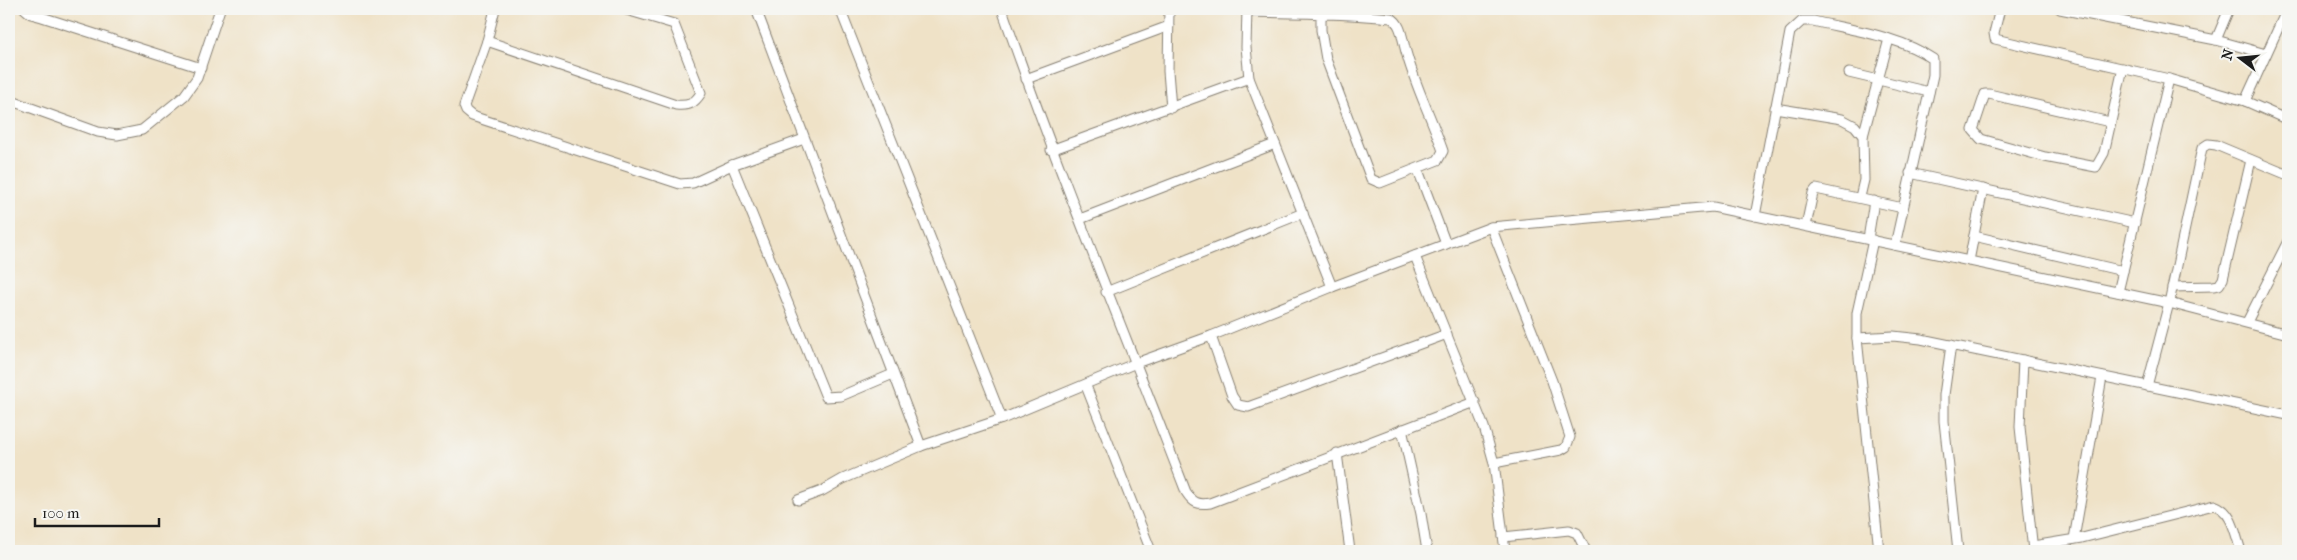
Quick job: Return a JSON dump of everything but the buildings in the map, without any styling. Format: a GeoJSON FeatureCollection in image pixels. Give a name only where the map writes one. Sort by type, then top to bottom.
{"type":"FeatureCollection","features":[{"type":"Feature","properties":{"kind":"street"},"geometry":{"type":"LineString","coordinates":[[26,9],[42,17],[201,68]]}},
{"type":"Feature","properties":{"kind":"street"},"geometry":{"type":"LineString","coordinates":[[9,100],[98,132],[117,135],[128,134],[148,126],[184,96],[197,78],[220,9]]}},
{"type":"Feature","properties":{"kind":"street"},"geometry":{"type":"LineString","coordinates":[[495,9],[487,41],[464,106],[466,111],[472,116],[680,184],[693,183],[732,165],[804,139]]}},
{"type":"Feature","properties":{"kind":"street"},"geometry":{"type":"LineString","coordinates":[[487,41],[676,104],[687,106],[696,101],[701,92],[674,24],[643,12],[623,9]]}},
{"type":"Feature","properties":{"kind":"street"},"geometry":{"type":"LineString","coordinates":[[756,9],[921,446]]}},
{"type":"Feature","properties":{"kind":"street"},"geometry":{"type":"LineString","coordinates":[[840,9],[1002,419]]}},
{"type":"Feature","properties":{"kind":"street"},"geometry":{"type":"LineString","coordinates":[[1004,9],[1051,150],[1080,219],[1106,292],[1186,492],[1192,500],[1200,505],[1210,503],[1475,402]]}},
{"type":"Feature","properties":{"kind":"street"},"geometry":{"type":"LineString","coordinates":[[1169,9],[1168,71],[1172,108]]}},
{"type":"Feature","properties":{"kind":"street"},"geometry":{"type":"LineString","coordinates":[[2000,9],[1994,33],[1995,39],[2169,79],[2245,101],[2288,120]]}},
{"type":"Feature","properties":{"kind":"street"},"geometry":{"type":"LineString","coordinates":[[2060,9],[2216,40],[2266,54]]}},
{"type":"Feature","properties":{"kind":"street"},"geometry":{"type":"LineString","coordinates":[[2216,40],[2229,9]]}},
{"type":"Feature","properties":{"kind":"street"},"geometry":{"type":"LineString","coordinates":[[2245,101],[2287,9]]}},
{"type":"Feature","properties":{"kind":"street"},"geometry":{"type":"LineString","coordinates":[[1321,13],[1326,59],[1371,179],[1380,183],[1418,170],[1438,160],[1442,151],[1409,64],[1398,23],[1391,18],[1321,13],[1247,10],[1246,47],[1249,78],[1332,287]]}},
{"type":"Feature","properties":{"kind":"street"},"geometry":{"type":"LineString","coordinates":[[1755,216],[1790,32],[1802,21],[1813,21],[1889,40],[1922,51],[1933,59],[1933,74],[1895,245]]}},
{"type":"Feature","properties":{"kind":"street"},"geometry":{"type":"LineString","coordinates":[[1026,79],[1168,26]]}},
{"type":"Feature","properties":{"kind":"street"},"geometry":{"type":"LineString","coordinates":[[1860,197],[1864,180],[1864,136],[1889,40]]}},
{"type":"Feature","properties":{"kind":"street"},"geometry":{"type":"LineString","coordinates":[[2110,122],[1985,94],[1973,130],[1981,139],[2045,157],[2096,167],[2104,153],[2123,68]]}},
{"type":"Feature","properties":{"kind":"street"},"geometry":{"type":"LineString","coordinates":[[1849,74],[1929,92]]}},
{"type":"Feature","properties":{"kind":"street"},"geometry":{"type":"LineString","coordinates":[[1051,150],[1172,108],[1249,78]]}},
{"type":"Feature","properties":{"kind":"street"},"geometry":{"type":"LineString","coordinates":[[2118,292],[2169,79]]}},
{"type":"Feature","properties":{"kind":"street"},"geometry":{"type":"LineString","coordinates":[[1775,108],[1842,119],[1856,126],[1864,136]]}},
{"type":"Feature","properties":{"kind":"street"},"geometry":{"type":"LineString","coordinates":[[1080,219],[1275,144]]}},
{"type":"Feature","properties":{"kind":"street"},"geometry":{"type":"LineString","coordinates":[[2147,386],[2169,302],[2202,148],[2208,144],[2216,145],[2288,175]]}},
{"type":"Feature","properties":{"kind":"street"},"geometry":{"type":"LineString","coordinates":[[2172,287],[2213,286],[2219,285],[2223,279],[2251,160]]}},
{"type":"Feature","properties":{"kind":"street"},"geometry":{"type":"LineString","coordinates":[[732,165],[826,397],[841,396],[893,374]]}},
{"type":"Feature","properties":{"kind":"street"},"geometry":{"type":"LineString","coordinates":[[1418,170],[1446,244]]}},
{"type":"Feature","properties":{"kind":"street"},"geometry":{"type":"LineString","coordinates":[[1910,173],[2135,223]]}},
{"type":"Feature","properties":{"kind":"street"},"geometry":{"type":"LineString","coordinates":[[1806,226],[1813,193],[1816,189],[1860,197],[1903,208]]}},
{"type":"Feature","properties":{"kind":"street"},"geometry":{"type":"LineString","coordinates":[[1969,260],[1983,190]]}},
{"type":"Feature","properties":{"kind":"street"},"geometry":{"type":"LineString","coordinates":[[1874,201],[1870,240],[1857,313],[1857,338],[1880,551]]}},
{"type":"Feature","properties":{"kind":"street"},"geometry":{"type":"LineString","coordinates":[[798,500],[921,446],[1002,419],[1086,386],[1136,363],[1211,336],[1332,287],[1491,227],[1713,207],[2169,302],[2288,334]]}},
{"type":"Feature","properties":{"kind":"street"},"geometry":{"type":"LineString","coordinates":[[1106,292],[1303,213]]}},
{"type":"Feature","properties":{"kind":"street"},"geometry":{"type":"LineString","coordinates":[[1491,227],[1552,381],[1570,437],[1566,447],[1561,450],[1494,463]]}},
{"type":"Feature","properties":{"kind":"street"},"geometry":{"type":"LineString","coordinates":[[1974,236],[2123,271]]}},
{"type":"Feature","properties":{"kind":"street"},"geometry":{"type":"LineString","coordinates":[[2246,322],[2288,242]]}},
{"type":"Feature","properties":{"kind":"street"},"geometry":{"type":"LineString","coordinates":[[1415,256],[1475,402],[1494,463],[1505,551]]}},
{"type":"Feature","properties":{"kind":"street"},"geometry":{"type":"LineString","coordinates":[[1211,336],[1232,396],[1238,405],[1248,407],[1447,334]]}},
{"type":"Feature","properties":{"kind":"street"},"geometry":{"type":"LineString","coordinates":[[1857,338],[1893,336],[1951,345],[2288,415]]}},
{"type":"Feature","properties":{"kind":"street"},"geometry":{"type":"LineString","coordinates":[[1951,345],[1944,395],[1944,421],[1958,551]]}},
{"type":"Feature","properties":{"kind":"street"},"geometry":{"type":"LineString","coordinates":[[2023,360],[2020,427],[2033,548],[2214,505],[2228,513],[2240,551]]}},
{"type":"Feature","properties":{"kind":"street"},"geometry":{"type":"LineString","coordinates":[[2074,539],[2102,377]]}},
{"type":"Feature","properties":{"kind":"street"},"geometry":{"type":"LineString","coordinates":[[1086,386],[1151,551]]}},
{"type":"Feature","properties":{"kind":"street"},"geometry":{"type":"LineString","coordinates":[[1402,429],[1420,504],[1427,551]]}},
{"type":"Feature","properties":{"kind":"street"},"geometry":{"type":"LineString","coordinates":[[1337,453],[1350,551]]}},
{"type":"Feature","properties":{"kind":"street"},"geometry":{"type":"LineString","coordinates":[[1503,537],[1569,530],[1577,533],[1586,551]]}}]}
